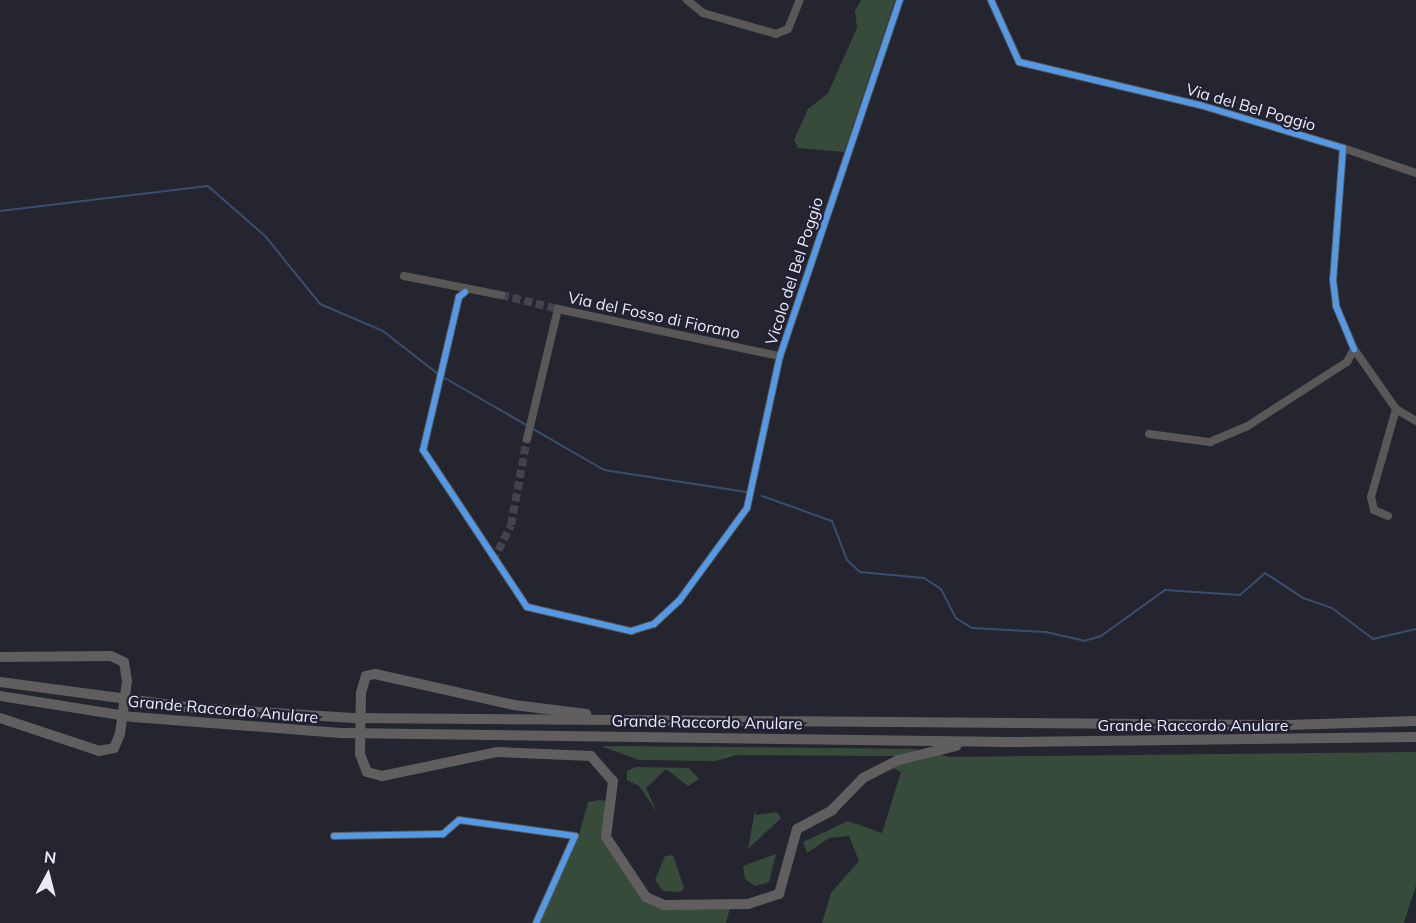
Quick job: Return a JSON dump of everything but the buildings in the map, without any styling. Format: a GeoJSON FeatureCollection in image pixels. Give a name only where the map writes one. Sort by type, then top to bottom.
{"type":"FeatureCollection","features":[{"type":"Feature","properties":{"kind":"highway"},"geometry":{"type":"LineString","coordinates":[[0,657],[109,656],[123,662],[127,681],[120,734],[114,748],[99,751],[0,718]]}},
{"type":"Feature","properties":{"kind":"highway"},"geometry":{"type":"LineString","coordinates":[[643,720],[514,705],[375,674],[364,678],[361,693],[360,754],[368,772],[382,776],[497,752],[591,756],[613,781],[606,837],[646,897],[664,905],[748,904],[779,894],[797,829],[832,810],[863,778],[925,751],[1009,742]]}},
{"type":"Feature","properties":{"kind":"highway","name":"Grande Raccordo Anulare"},"geometry":{"type":"LineString","coordinates":[[0,682],[294,715],[1277,725],[1416,721]]}},
{"type":"Feature","properties":{"kind":"highway","name":"Grande Raccordo Anulare"},"geometry":{"type":"LineString","coordinates":[[0,696],[186,723],[343,733],[1009,742],[1416,737]]}},
{"type":"Feature","properties":{"kind":"street"},"geometry":{"type":"LineString","coordinates":[[687,0],[703,13],[776,34],[788,29],[800,0]]}},
{"type":"Feature","properties":{"kind":"street","name":"Vicolo del Bel Poggio"},"geometry":{"type":"LineString","coordinates":[[465,292],[459,297],[423,450],[493,561],[527,607],[631,631],[667,615],[747,508],[780,356],[900,0]]}},
{"type":"Feature","properties":{"kind":"street","name":"Via del Bel Poggio"},"geometry":{"type":"LineString","coordinates":[[991,0],[1019,62],[1200,105],[1343,148]]}},
{"type":"Feature","properties":{"kind":"street"},"geometry":{"type":"LineString","coordinates":[[1416,173],[1343,148],[1333,280],[1336,306],[1354,349],[1396,409],[1416,421]]}},
{"type":"Feature","properties":{"kind":"street"},"geometry":{"type":"LineString","coordinates":[[404,276],[465,292],[501,295]]}},
{"type":"Feature","properties":{"kind":"street","name":"Via del Fosso di Fiorano"},"geometry":{"type":"LineString","coordinates":[[527,439],[558,309],[780,356]]}},
{"type":"Feature","properties":{"kind":"street"},"geometry":{"type":"LineString","coordinates":[[1149,434],[1210,442],[1246,427],[1347,362],[1354,349]]}},
{"type":"Feature","properties":{"kind":"street"},"geometry":{"type":"LineString","coordinates":[[1388,516],[1374,510],[1371,497],[1396,409]]}},
{"type":"Feature","properties":{"kind":"street"},"geometry":{"type":"LineString","coordinates":[[334,836],[441,835],[459,820],[575,836],[536,923]]}},
{"type":"Feature","properties":{"kind":"green space"},"geometry":{"type":"Polygon","coordinates":[[[861,0],[895,0],[844,152],[798,148],[794,140],[808,109],[828,93],[857,28],[855,11],[861,0]]]}},
{"type":"Feature","properties":{"kind":"green space"},"geometry":{"type":"Polygon","coordinates":[[[601,746],[919,749],[897,756],[737,755],[715,761],[639,760],[601,746]]]}},
{"type":"Feature","properties":{"kind":"green space"},"geometry":{"type":"Polygon","coordinates":[[[925,751],[949,757],[1416,752],[1416,885],[1404,923],[822,923],[831,893],[859,861],[849,836],[829,838],[807,853],[803,842],[848,821],[882,833],[901,772],[893,768],[925,751]]]}},
{"type":"Feature","properties":{"kind":"green space"},"geometry":{"type":"Polygon","coordinates":[[[636,767],[689,768],[699,779],[688,786],[666,769],[646,788],[657,812],[639,786],[627,780],[627,771],[636,767]]]}},
{"type":"Feature","properties":{"kind":"green space"},"geometry":{"type":"Polygon","coordinates":[[[608,801],[605,832],[653,902],[731,904],[726,923],[536,923],[577,842],[588,802],[608,801]]]}},
{"type":"Feature","properties":{"kind":"green space"},"geometry":{"type":"Polygon","coordinates":[[[755,810],[756,815],[777,812],[781,818],[748,849],[755,810]]]}},
{"type":"Feature","properties":{"kind":"green space"},"geometry":{"type":"Polygon","coordinates":[[[776,854],[769,882],[755,886],[745,879],[743,866],[776,854]]]}},
{"type":"Feature","properties":{"kind":"green space"},"geometry":{"type":"Polygon","coordinates":[[[673,855],[684,888],[681,892],[663,891],[655,880],[665,856],[673,855]]]}},
{"type":"Feature","properties":{"kind":"waterway"},"geometry":{"type":"LineString","coordinates":[[0,211],[208,186],[266,237],[320,304],[383,331],[438,374]]}},
{"type":"Feature","properties":{"kind":"waterway"},"geometry":{"type":"LineString","coordinates":[[443,377],[604,470],[746,492]]}},
{"type":"Feature","properties":{"kind":"waterway"},"geometry":{"type":"LineString","coordinates":[[762,496],[832,521],[847,560],[860,572],[924,578],[941,589],[956,618],[972,628],[1046,632],[1084,641],[1101,636],[1165,590],[1240,595],[1265,573],[1303,598],[1332,608],[1373,639],[1416,629]]}},
{"type":"Feature","properties":{"kind":"tunnel"},"geometry":{"type":"LineString","coordinates":[[501,295],[558,309]]}},
{"type":"Feature","properties":{"kind":"tunnel"},"geometry":{"type":"LineString","coordinates":[[493,561],[511,525],[527,439]]}},
{"type":"Feature","properties":{"kind":"cycle path"},"geometry":{"type":"LineString","coordinates":[[465,292],[459,297],[423,450],[527,607],[631,631],[654,624],[679,601],[747,508],[780,356],[900,0]]}},
{"type":"Feature","properties":{"kind":"cycle path"},"geometry":{"type":"LineString","coordinates":[[991,0],[1019,62],[1200,105],[1343,148],[1333,280],[1336,306],[1354,349]]}},
{"type":"Feature","properties":{"kind":"cycle path"},"geometry":{"type":"LineString","coordinates":[[334,836],[443,834],[459,820],[575,836],[536,923]]}}]}
